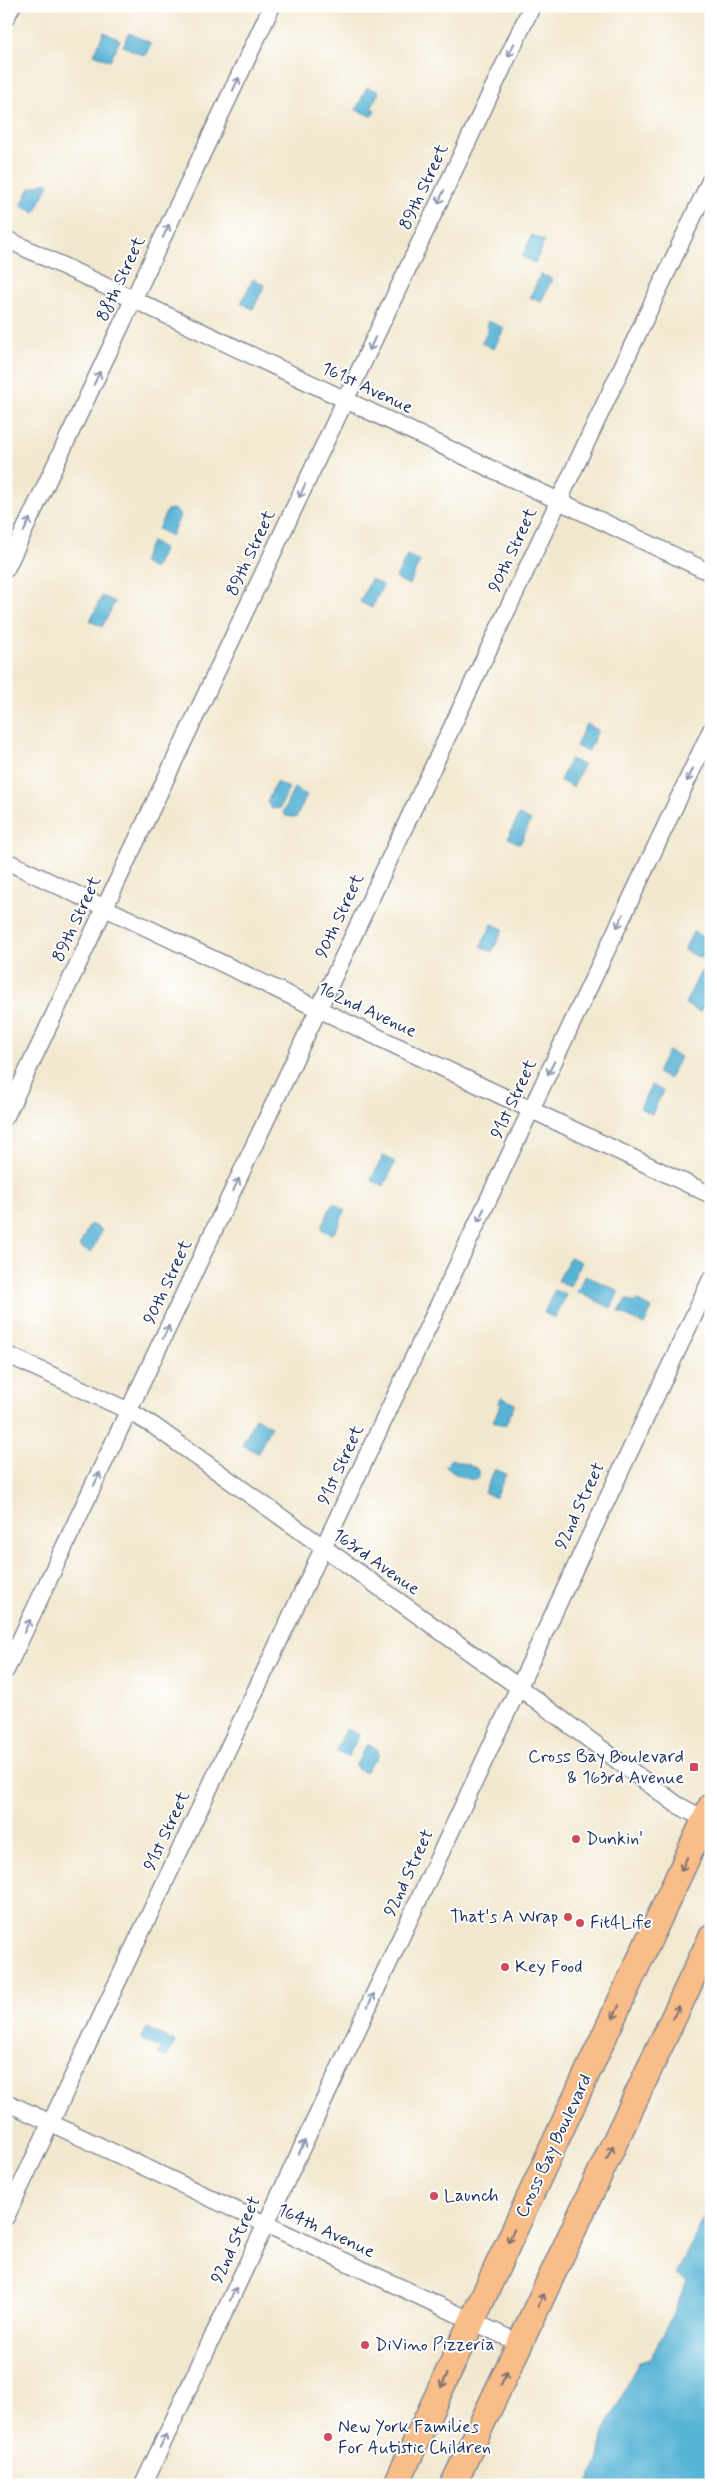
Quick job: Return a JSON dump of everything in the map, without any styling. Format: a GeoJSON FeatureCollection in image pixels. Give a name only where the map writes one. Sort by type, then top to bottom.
{"type":"FeatureCollection","features":[{"type":"Feature","properties":{"kind":"main road","name":"Cross Bay Boulevard"},"geometry":{"type":"LineString","coordinates":[[396,2485],[709,1816]]}},
{"type":"Feature","properties":{"kind":"main road"},"geometry":{"type":"LineString","coordinates":[[453,2485],[711,1938]]}},
{"type":"Feature","properties":{"kind":"street"},"geometry":{"type":"LineString","coordinates":[[6,18],[12,6]]}},
{"type":"Feature","properties":{"kind":"street","name":"88th Street"},"geometry":{"type":"LineString","coordinates":[[6,569],[272,6]]}},
{"type":"Feature","properties":{"kind":"street","name":"89th Street"},"geometry":{"type":"LineString","coordinates":[[6,1116],[532,6]]}},
{"type":"Feature","properties":{"kind":"street","name":"90th Street"},"geometry":{"type":"LineString","coordinates":[[6,1670],[711,179]]}},
{"type":"Feature","properties":{"kind":"street","name":"161st Avenue"},"geometry":{"type":"LineString","coordinates":[[6,239],[711,573]]}},
{"type":"Feature","properties":{"kind":"street","name":"91st Street"},"geometry":{"type":"LineString","coordinates":[[6,2217],[711,730]]}},
{"type":"Feature","properties":{"kind":"street","name":"162nd Avenue"},"geometry":{"type":"LineString","coordinates":[[6,861],[711,1195]]}},
{"type":"Feature","properties":{"kind":"street","name":"92nd Street"},"geometry":{"type":"LineString","coordinates":[[143,2485],[517,1686],[711,1279]]}},
{"type":"Feature","properties":{"kind":"street","name":"163rd Avenue"},"geometry":{"type":"LineString","coordinates":[[6,1354],[129,1411],[154,1426],[517,1686],[676,1804],[709,1816]]}},
{"type":"Feature","properties":{"kind":"street","name":"164th Avenue"},"geometry":{"type":"LineString","coordinates":[[6,2102],[521,2344]]}},
{"type":"Feature","properties":{"kind":"water"},"geometry":{"type":"Polygon","coordinates":[[[104,32],[120,40],[110,61],[94,54],[104,32]]]}},
{"type":"Feature","properties":{"kind":"water"},"geometry":{"type":"Polygon","coordinates":[[[129,33],[151,43],[145,56],[123,46],[129,33]]]}},
{"type":"Feature","properties":{"kind":"water"},"geometry":{"type":"Polygon","coordinates":[[[367,87],[379,92],[371,108],[375,110],[372,116],[356,110],[367,87]]]}},
{"type":"Feature","properties":{"kind":"water"},"geometry":{"type":"Polygon","coordinates":[[[46,182],[49,184],[35,213],[21,206],[30,188],[46,182]]]}},
{"type":"Feature","properties":{"kind":"water"},"geometry":{"type":"Polygon","coordinates":[[[532,235],[545,241],[535,263],[522,257],[532,235]]]}},
{"type":"Feature","properties":{"kind":"water"},"geometry":{"type":"Polygon","coordinates":[[[541,274],[552,279],[541,302],[530,297],[541,274]]]}},
{"type":"Feature","properties":{"kind":"water"},"geometry":{"type":"Polygon","coordinates":[[[253,279],[265,285],[253,309],[241,303],[253,279]]]}},
{"type":"Feature","properties":{"kind":"water"},"geometry":{"type":"Polygon","coordinates":[[[488,321],[504,328],[494,349],[482,343],[489,328],[486,326],[488,321]]]}},
{"type":"Feature","properties":{"kind":"water"},"geometry":{"type":"Polygon","coordinates":[[[173,509],[180,516],[171,536],[158,529],[167,510],[173,509]]]}},
{"type":"Feature","properties":{"kind":"water"},"geometry":{"type":"Polygon","coordinates":[[[151,542],[164,548],[155,568],[151,568],[142,562],[151,542]]]}},
{"type":"Feature","properties":{"kind":"water"},"geometry":{"type":"Polygon","coordinates":[[[407,555],[420,561],[409,585],[396,578],[407,555]]]}},
{"type":"Feature","properties":{"kind":"water"},"geometry":{"type":"Polygon","coordinates":[[[371,579],[383,585],[372,608],[360,602],[371,579]]]}},
{"type":"Feature","properties":{"kind":"water"},"geometry":{"type":"Polygon","coordinates":[[[102,596],[115,602],[102,627],[90,621],[102,596]]]}},
{"type":"Feature","properties":{"kind":"water"},"geometry":{"type":"Polygon","coordinates":[[[586,724],[598,730],[588,752],[576,746],[586,724]]]}},
{"type":"Feature","properties":{"kind":"water"},"geometry":{"type":"Polygon","coordinates":[[[570,759],[583,765],[573,787],[560,781],[570,759]]]}},
{"type":"Feature","properties":{"kind":"water"},"geometry":{"type":"Polygon","coordinates":[[[276,782],[289,788],[280,808],[272,809],[267,802],[276,782]]]}},
{"type":"Feature","properties":{"kind":"water"},"geometry":{"type":"Polygon","coordinates":[[[294,788],[307,795],[296,818],[286,816],[283,812],[294,788]]]}},
{"type":"Feature","properties":{"kind":"water"},"geometry":{"type":"Polygon","coordinates":[[[519,815],[531,821],[520,844],[508,838],[519,815]]]}},
{"type":"Feature","properties":{"kind":"water"},"geometry":{"type":"Polygon","coordinates":[[[492,924],[503,929],[492,952],[481,946],[492,924]]]}},
{"type":"Feature","properties":{"kind":"water"},"geometry":{"type":"Polygon","coordinates":[[[693,932],[711,941],[711,963],[684,950],[693,932]]]}},
{"type":"Feature","properties":{"kind":"water"},"geometry":{"type":"Polygon","coordinates":[[[701,971],[711,976],[711,990],[700,1012],[685,1004],[701,971]]]}},
{"type":"Feature","properties":{"kind":"water"},"geometry":{"type":"Polygon","coordinates":[[[668,1051],[680,1057],[669,1079],[657,1073],[668,1051]]]}},
{"type":"Feature","properties":{"kind":"water"},"geometry":{"type":"Polygon","coordinates":[[[651,1085],[663,1091],[652,1114],[640,1108],[651,1085]]]}},
{"type":"Feature","properties":{"kind":"water"},"geometry":{"type":"Polygon","coordinates":[[[383,1156],[395,1162],[384,1186],[371,1180],[383,1156]]]}},
{"type":"Feature","properties":{"kind":"water"},"geometry":{"type":"Polygon","coordinates":[[[335,1204],[345,1211],[335,1232],[331,1234],[323,1230],[322,1226],[332,1205],[335,1204]]]}},
{"type":"Feature","properties":{"kind":"water"},"geometry":{"type":"Polygon","coordinates":[[[90,1224],[102,1230],[91,1253],[79,1247],[90,1224]]]}},
{"type":"Feature","properties":{"kind":"water"},"geometry":{"type":"Polygon","coordinates":[[[570,1257],[581,1262],[570,1286],[558,1281],[570,1257]]]}},
{"type":"Feature","properties":{"kind":"water"},"geometry":{"type":"Polygon","coordinates":[[[585,1275],[619,1291],[611,1308],[577,1292],[585,1275]]]}},
{"type":"Feature","properties":{"kind":"water"},"geometry":{"type":"Polygon","coordinates":[[[555,1290],[566,1295],[555,1318],[544,1313],[555,1290]]]}},
{"type":"Feature","properties":{"kind":"water"},"geometry":{"type":"Polygon","coordinates":[[[626,1299],[635,1303],[636,1300],[652,1308],[644,1325],[619,1312],[626,1299]]]}},
{"type":"Feature","properties":{"kind":"water"},"geometry":{"type":"Polygon","coordinates":[[[501,1397],[515,1404],[505,1426],[493,1421],[501,1405],[499,1403],[501,1397]]]}},
{"type":"Feature","properties":{"kind":"water"},"geometry":{"type":"Polygon","coordinates":[[[255,1418],[271,1426],[258,1453],[242,1445],[255,1418]]]}},
{"type":"Feature","properties":{"kind":"water"},"geometry":{"type":"Polygon","coordinates":[[[451,1459],[476,1468],[479,1472],[479,1478],[466,1478],[452,1472],[446,1466],[451,1459]]]}},
{"type":"Feature","properties":{"kind":"water"},"geometry":{"type":"Polygon","coordinates":[[[495,1469],[506,1474],[495,1498],[484,1492],[495,1469]]]}},
{"type":"Feature","properties":{"kind":"water"},"geometry":{"type":"Polygon","coordinates":[[[346,1729],[359,1735],[348,1757],[336,1751],[346,1729]]]}},
{"type":"Feature","properties":{"kind":"water"},"geometry":{"type":"Polygon","coordinates":[[[369,1745],[377,1749],[379,1753],[376,1760],[363,1772],[357,1769],[356,1765],[365,1747],[369,1745]]]}},
{"type":"Feature","properties":{"kind":"water"},"geometry":{"type":"Polygon","coordinates":[[[147,2028],[175,2042],[166,2058],[158,2054],[161,2049],[141,2039],[147,2028]]]}},
{"type":"Feature","properties":{"kind":"water"},"geometry":{"type":"Polygon","coordinates":[[[711,2192],[711,2485],[587,2485],[598,2462],[604,2432],[639,2362],[650,2359],[666,2329],[687,2281],[676,2275],[708,2210],[703,2208],[711,2192]]]}},
{"type":"Feature","properties":{"kind":"place","name":"Cross Bay Boulevard & 163rd Avenue"},"geometry":{"type":"Point","coordinates":[694,1767]}},
{"type":"Feature","properties":{"kind":"place","name":"Dunkin'"},"geometry":{"type":"Point","coordinates":[576,1839]}},
{"type":"Feature","properties":{"kind":"place","name":"That's A Wrap"},"geometry":{"type":"Point","coordinates":[568,1917]}},
{"type":"Feature","properties":{"kind":"place","name":"Fit4Life"},"geometry":{"type":"Point","coordinates":[580,1923]}},
{"type":"Feature","properties":{"kind":"place","name":"Key Food"},"geometry":{"type":"Point","coordinates":[505,1967]}},
{"type":"Feature","properties":{"kind":"place","name":"Launch"},"geometry":{"type":"Point","coordinates":[434,2196]}},
{"type":"Feature","properties":{"kind":"place","name":"DiVino Pizzeria"},"geometry":{"type":"Point","coordinates":[365,2345]}},
{"type":"Feature","properties":{"kind":"place","name":"New York Families For Autistic Children"},"geometry":{"type":"Point","coordinates":[328,2437]}}]}
